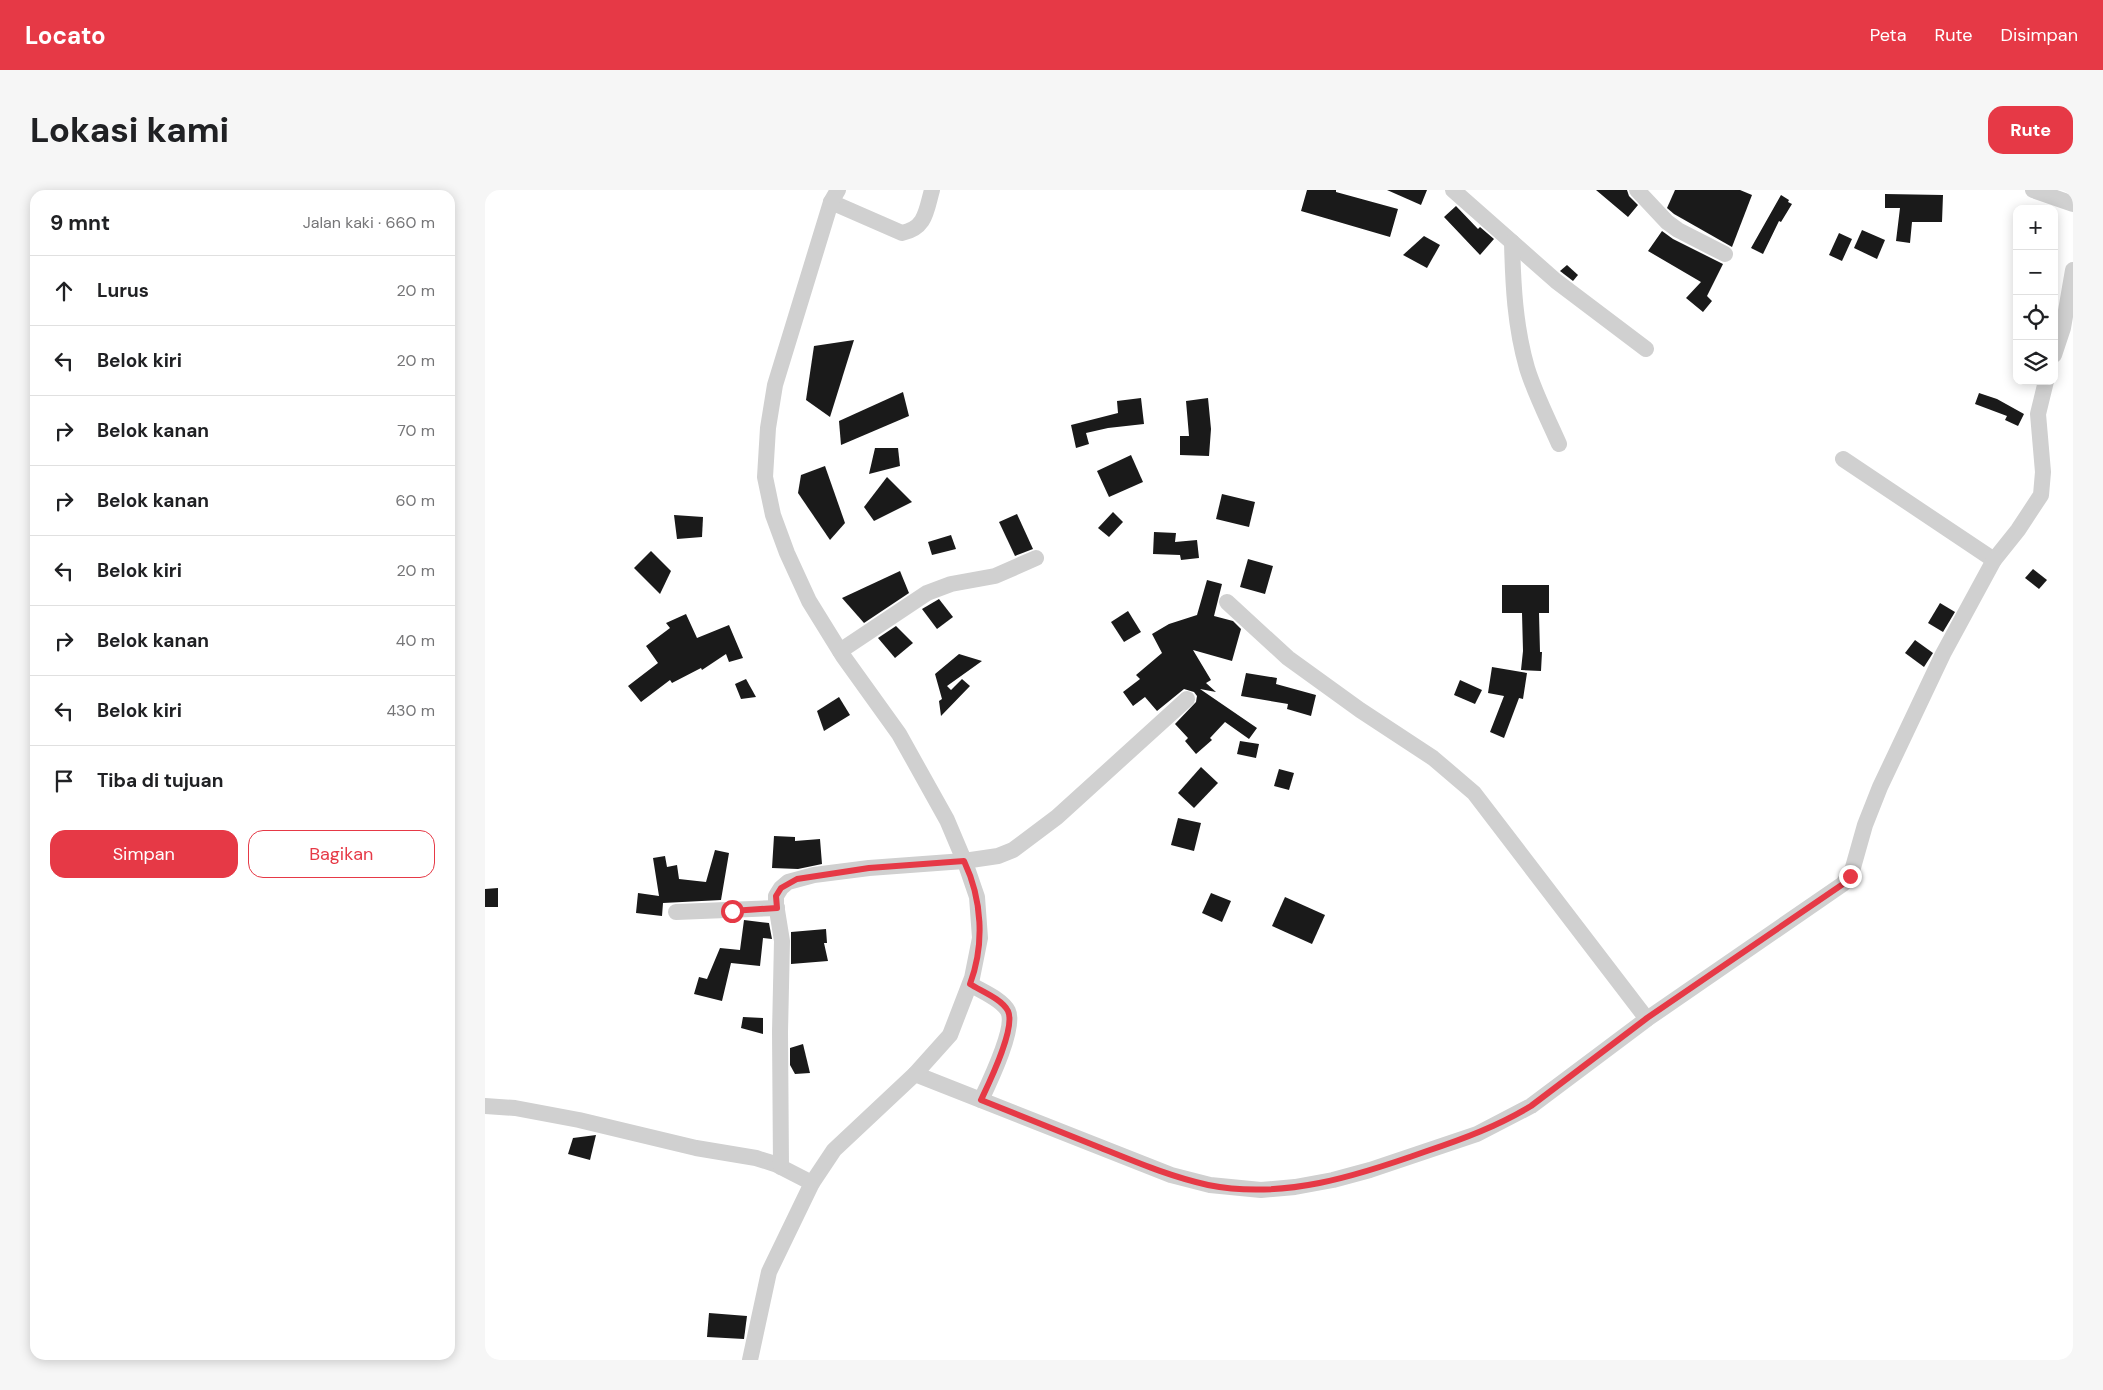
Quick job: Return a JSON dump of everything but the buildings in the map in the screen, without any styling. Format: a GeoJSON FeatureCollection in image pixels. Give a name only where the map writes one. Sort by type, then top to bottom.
{"type":"FeatureCollection","features":[{"type":"Feature","properties":{"kind":"street"},"geometry":{"type":"LineString","coordinates":[[750,1360],[769,1272],[812,1183],[834,1150],[915,1074],[951,1035],[970,984],[980,938],[977,897],[947,820],[899,734],[840,651],[809,601],[787,554],[773,516],[765,477],[768,428],[775,385],[835,196],[902,233],[913,231],[921,224],[933,190]]}},
{"type":"Feature","properties":{"kind":"street"},"geometry":{"type":"LineString","coordinates":[[1453,190],[1556,281],[1646,349]]}},
{"type":"Feature","properties":{"kind":"street"},"geometry":{"type":"LineString","coordinates":[[1637,190],[1667,222],[1678,230],[1725,254]]}},
{"type":"Feature","properties":{"kind":"street"},"geometry":{"type":"LineString","coordinates":[[2033,190],[2073,204]]}},
{"type":"Feature","properties":{"kind":"street"},"geometry":{"type":"LineString","coordinates":[[1511,242],[1512,286],[1520,340],[1535,390],[1559,444]]}},
{"type":"Feature","properties":{"kind":"street"},"geometry":{"type":"LineString","coordinates":[[2058,344],[2063,328],[2073,270]]}},
{"type":"Feature","properties":{"kind":"street"},"geometry":{"type":"LineString","coordinates":[[915,1074],[1171,1175],[1210,1185],[1261,1190],[1295,1188],[1379,1167],[1477,1134],[1531,1106],[1647,1018],[1843,884],[1850,876],[1865,825],[1898,747],[1943,654],[1994,560],[2018,530],[2041,495],[2043,472],[2039,414],[2044,385]]}},
{"type":"Feature","properties":{"kind":"street"},"geometry":{"type":"LineString","coordinates":[[1843,459],[1994,560]]}},
{"type":"Feature","properties":{"kind":"street"},"geometry":{"type":"LineString","coordinates":[[840,651],[927,593],[951,584],[967,583],[995,576],[1036,558]]}},
{"type":"Feature","properties":{"kind":"street"},"geometry":{"type":"LineString","coordinates":[[1227,602],[1288,658],[1360,710],[1433,758],[1474,793],[1647,1018]]}},
{"type":"Feature","properties":{"kind":"street"},"geometry":{"type":"LineString","coordinates":[[781,1167],[780,1032],[782,941],[776,896],[781,888],[797,879],[869,868],[964,861],[1013,850],[1037,834],[1187,699]]}},
{"type":"Feature","properties":{"kind":"street"},"geometry":{"type":"LineString","coordinates":[[676,912],[777,908]]}},
{"type":"Feature","properties":{"kind":"street"},"geometry":{"type":"LineString","coordinates":[[970,984],[1002,1004],[1008,1010],[1009,1016],[1006,1039],[981,1100]]}},
{"type":"Feature","properties":{"kind":"street"},"geometry":{"type":"LineString","coordinates":[[485,1106],[515,1108],[579,1120],[696,1148],[756,1158],[781,1167],[812,1183]]}},
{"type":"Feature","properties":{"kind":"route"},"geometry":{"type":"LineString","coordinates":[[732,911],[777,908],[776,896],[781,888],[788,882],[797,879],[869,868],[964,861],[977,897],[980,938],[970,984],[1002,1004],[1008,1010],[1009,1016],[1006,1039],[981,1100],[1171,1175],[1210,1185],[1261,1190],[1295,1188],[1370,1170],[1477,1134],[1517,1115],[1647,1018],[1843,884],[1850,876]]}}]}
